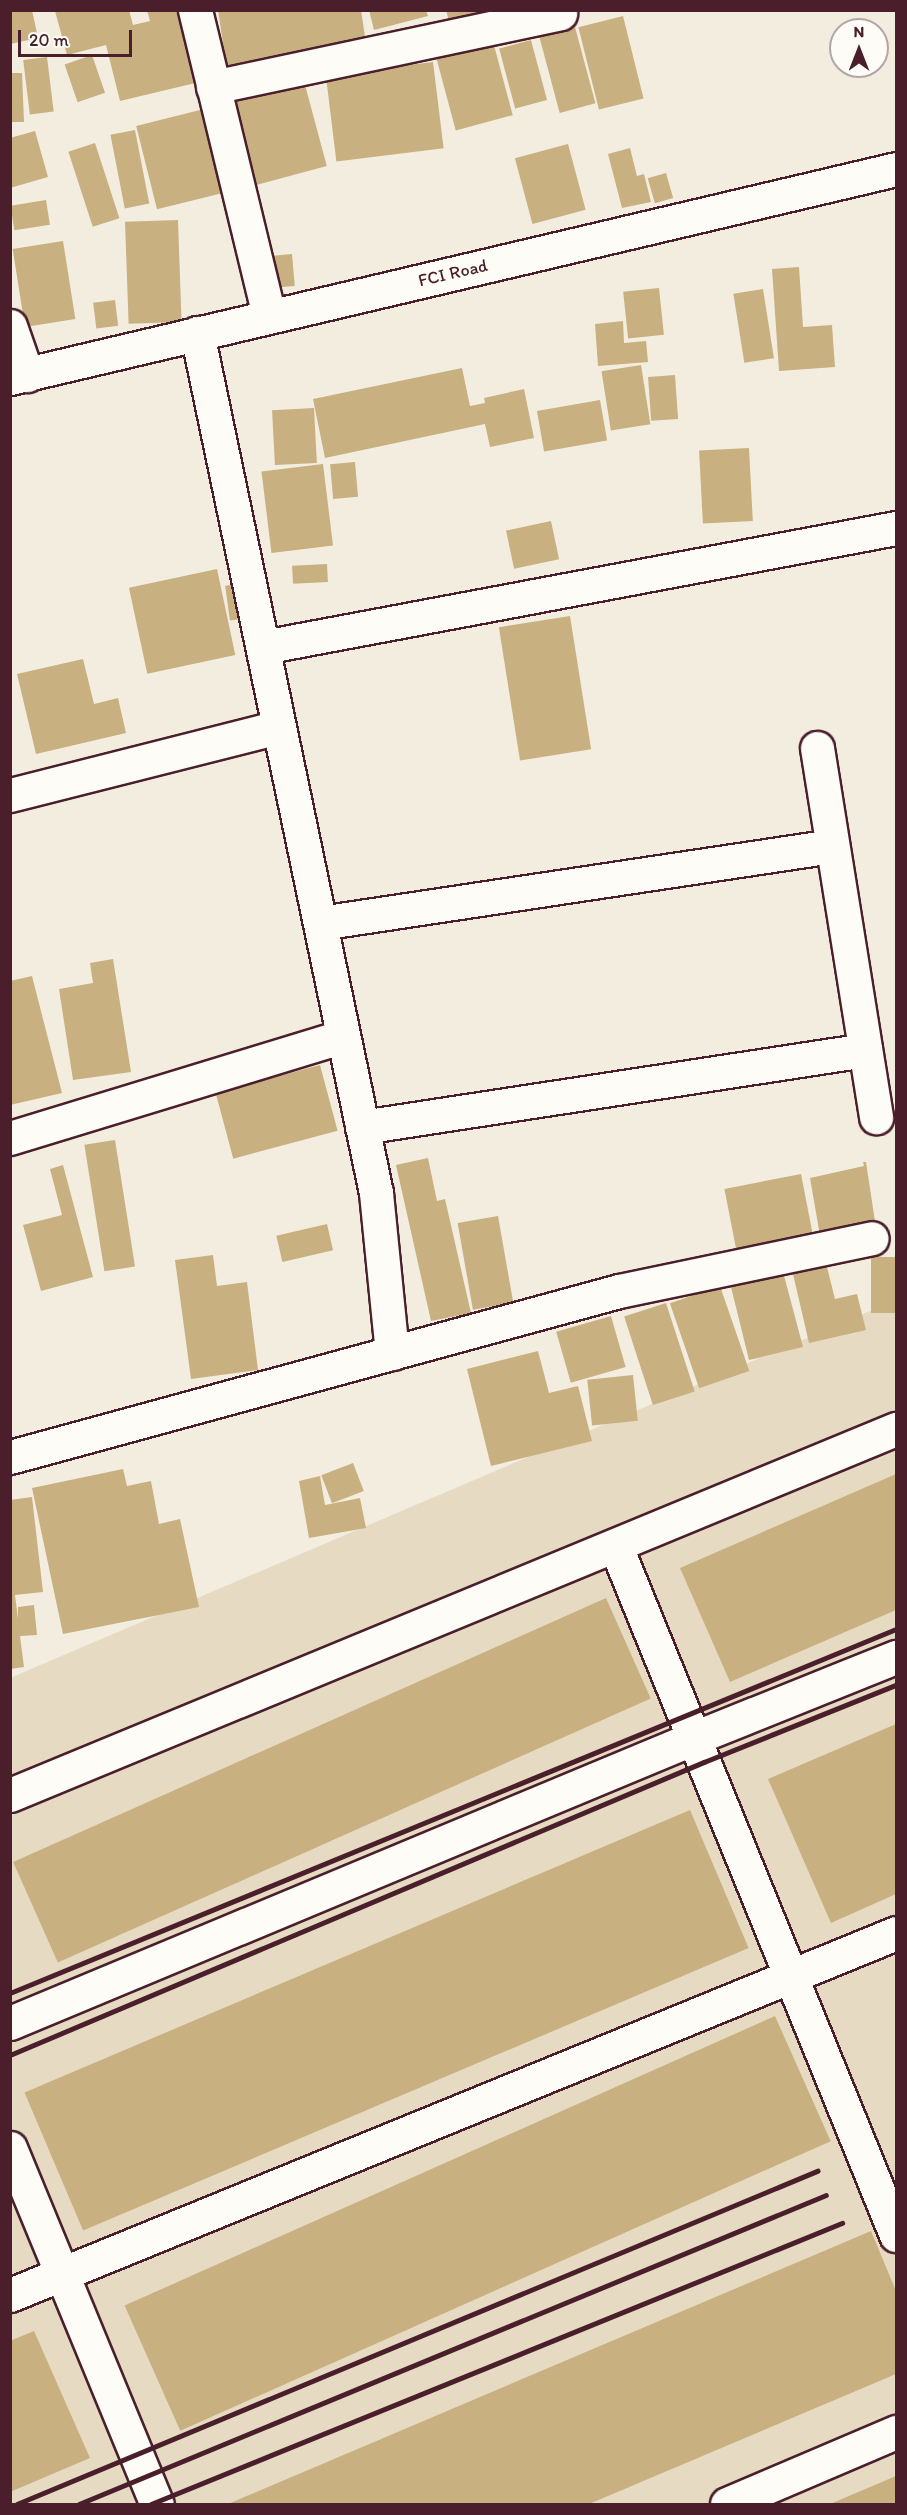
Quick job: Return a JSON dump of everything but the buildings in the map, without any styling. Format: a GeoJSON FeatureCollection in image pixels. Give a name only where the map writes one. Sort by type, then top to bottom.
{"type":"FeatureCollection","features":[{"type":"Feature","properties":{"kind":"street"},"geometry":{"type":"LineString","coordinates":[[195,10],[269,316]]}},
{"type":"Feature","properties":{"kind":"street"},"geometry":{"type":"LineString","coordinates":[[213,87],[560,13]]}},
{"type":"Feature","properties":{"kind":"street","name":"FCI Road"},"geometry":{"type":"LineString","coordinates":[[19,376],[897,169]]}},
{"type":"Feature","properties":{"kind":"street"},"geometry":{"type":"LineString","coordinates":[[10,326],[19,376]]}},
{"type":"Feature","properties":{"kind":"street"},"geometry":{"type":"LineString","coordinates":[[197,333],[376,1193],[392,1353]]}},
{"type":"Feature","properties":{"kind":"street"},"geometry":{"type":"LineString","coordinates":[[262,647],[897,528]]}},
{"type":"Feature","properties":{"kind":"street"},"geometry":{"type":"LineString","coordinates":[[10,795],[279,727]]}},
{"type":"Feature","properties":{"kind":"street"},"geometry":{"type":"LineString","coordinates":[[817,748],[876,1117]]}},
{"type":"Feature","properties":{"kind":"street"},"geometry":{"type":"LineString","coordinates":[[320,923],[832,846]]}},
{"type":"Feature","properties":{"kind":"street"},"geometry":{"type":"LineString","coordinates":[[10,1138],[343,1036]]}},
{"type":"Feature","properties":{"kind":"street"},"geometry":{"type":"LineString","coordinates":[[362,1127],[865,1050]]}},
{"type":"Feature","properties":{"kind":"street"},"geometry":{"type":"LineString","coordinates":[[10,1457],[620,1291],[872,1238]]}},
{"type":"Feature","properties":{"kind":"street"},"geometry":{"type":"LineString","coordinates":[[10,1795],[616,1547],[897,1429]]}},
{"type":"Feature","properties":{"kind":"street"},"geometry":{"type":"LineString","coordinates":[[616,1547],[897,2235]]}},
{"type":"Feature","properties":{"kind":"street"},"geometry":{"type":"LineString","coordinates":[[10,2023],[694,1738],[897,1657]]}},
{"type":"Feature","properties":{"kind":"street"},"geometry":{"type":"LineString","coordinates":[[10,2295],[897,1933]]}},
{"type":"Feature","properties":{"kind":"street"},"geometry":{"type":"LineString","coordinates":[[10,2148],[157,2505]]}},
{"type":"Feature","properties":{"kind":"street"},"geometry":{"type":"LineString","coordinates":[[727,2505],[897,2432]]}},
{"type":"Feature","properties":{"kind":"shaded area"},"geometry":{"type":"Polygon","coordinates":[[[896,1300],[896,2504],[11,2504],[10,1678],[896,1300]]]}},
{"type":"Feature","properties":{"kind":"railway"},"geometry":{"type":"LineString","coordinates":[[10,1993],[896,1629]]}},
{"type":"Feature","properties":{"kind":"railway"},"geometry":{"type":"LineString","coordinates":[[10,2055],[704,1762],[896,1685]]}},
{"type":"Feature","properties":{"kind":"railway"},"geometry":{"type":"LineString","coordinates":[[17,2504],[817,2171]]}},
{"type":"Feature","properties":{"kind":"railway"},"geometry":{"type":"LineString","coordinates":[[79,2504],[826,2195]]}},
{"type":"Feature","properties":{"kind":"railway"},"geometry":{"type":"LineString","coordinates":[[151,2504],[842,2223]]}}]}
